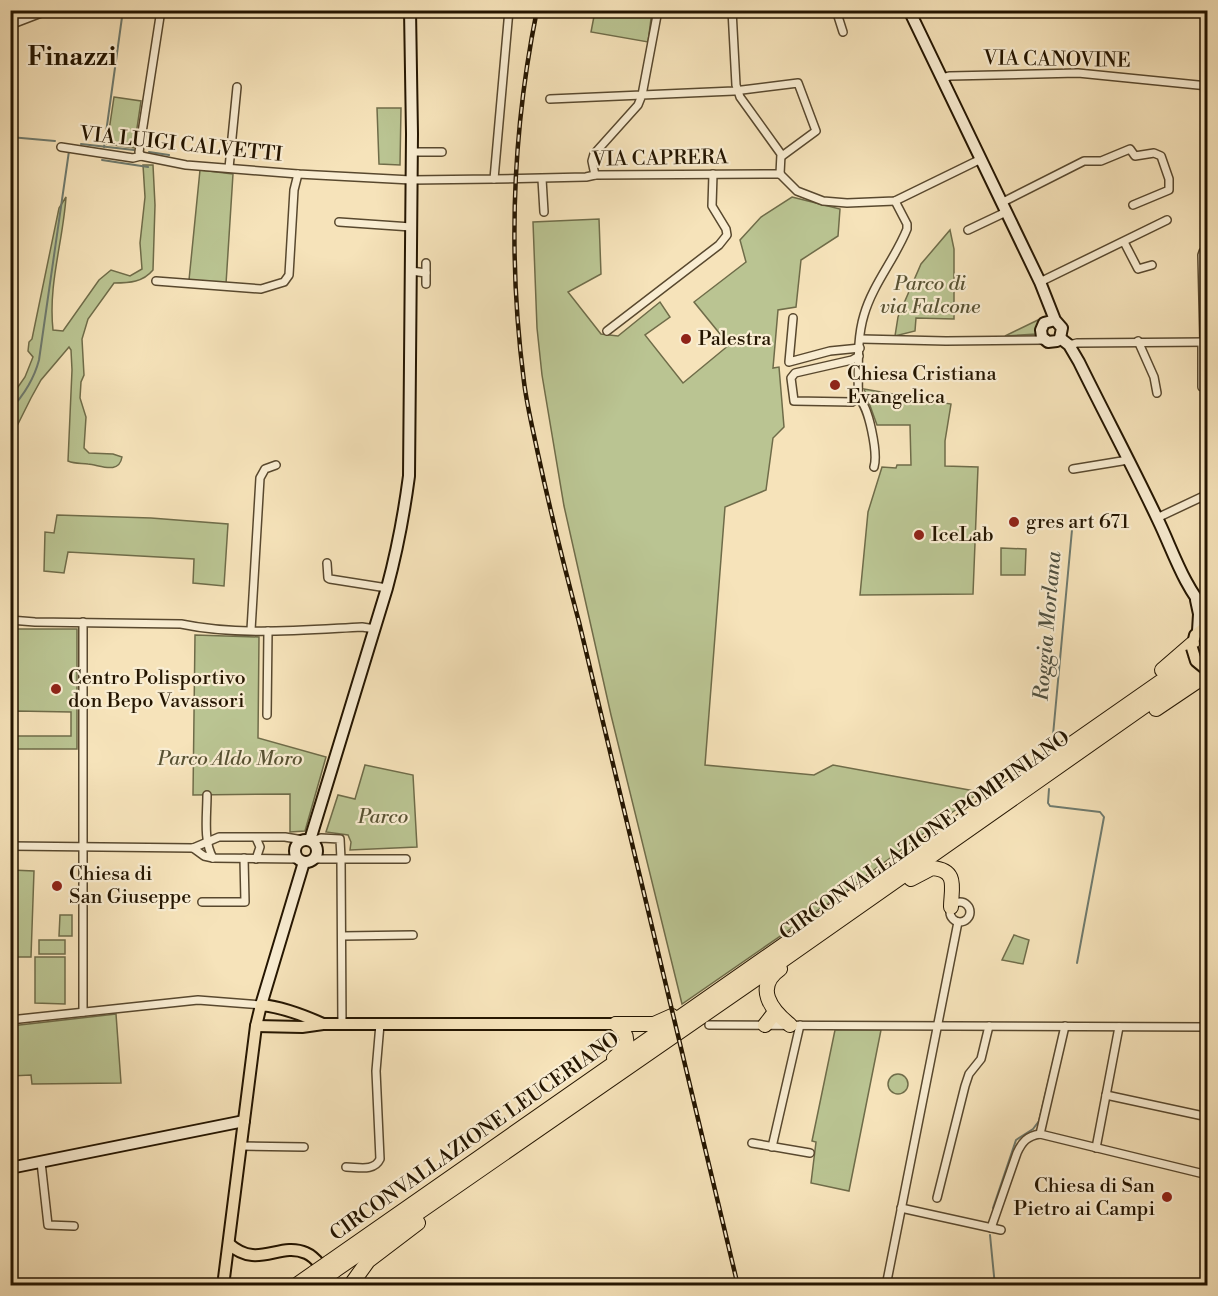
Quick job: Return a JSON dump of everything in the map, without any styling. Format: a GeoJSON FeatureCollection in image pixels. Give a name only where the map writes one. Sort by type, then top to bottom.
{"type":"FeatureCollection","features":[{"type":"Feature","properties":{"kind":"highway"},"geometry":{"type":"LineString","coordinates":[[966,818],[1005,781],[1173,662],[1200,659]]}},
{"type":"Feature","properties":{"kind":"highway","name":"CIRCONVALLAZIONE POMPINIANO"},"geometry":{"type":"LineString","coordinates":[[678,1026],[762,961],[966,818],[1200,659]]}},
{"type":"Feature","properties":{"kind":"highway","name":"CIRCONVALLAZIONE POMPINIANO"},"geometry":{"type":"LineString","coordinates":[[678,1026],[951,842],[1200,659]]}},
{"type":"Feature","properties":{"kind":"highway"},"geometry":{"type":"LineString","coordinates":[[795,1025],[775,1012],[767,995],[771,977],[827,937],[855,908],[900,887],[932,868],[947,873],[952,881],[951,908]]}},
{"type":"Feature","properties":{"kind":"highway"},"geometry":{"type":"LineString","coordinates":[[616,1024],[654,1024],[668,1019],[741,969],[762,961]]}},
{"type":"Feature","properties":{"kind":"highway"},"geometry":{"type":"LineString","coordinates":[[765,1025],[775,1012]]}},
{"type":"Feature","properties":{"kind":"highway"},"geometry":{"type":"LineString","coordinates":[[586,1083],[592,1072],[624,1048],[625,1033],[616,1024]]}},
{"type":"Feature","properties":{"kind":"highway","name":"CIRCONVALLAZIONE LEUCERIANO"},"geometry":{"type":"LineString","coordinates":[[296,1286],[321,1281],[331,1267],[586,1083],[678,1026]]}},
{"type":"Feature","properties":{"kind":"highway","name":"CIRCONVALLAZIONE LEUCERIANO"},"geometry":{"type":"LineString","coordinates":[[331,1267],[456,1186],[678,1026]]}},
{"type":"Feature","properties":{"kind":"highway"},"geometry":{"type":"LineString","coordinates":[[350,1286],[368,1261],[440,1206],[456,1186]]}},
{"type":"Feature","properties":{"kind":"main road"},"geometry":{"type":"LineString","coordinates":[[304,860],[295,850],[296,846],[309,840],[375,629],[384,587],[398,546],[409,476],[410,10]]}},
{"type":"Feature","properties":{"kind":"main road"},"geometry":{"type":"LineString","coordinates":[[909,10],[1040,282],[1055,320],[1062,328],[1065,342],[1079,362],[1195,597],[1199,614],[1200,659]]}},
{"type":"Feature","properties":{"kind":"main road"},"geometry":{"type":"LineString","coordinates":[[1055,320],[1047,321],[1042,326],[1041,333],[1045,340],[1065,342]]}},
{"type":"Feature","properties":{"kind":"main road"},"geometry":{"type":"LineString","coordinates":[[1195,597],[1208,613]]}},
{"type":"Feature","properties":{"kind":"main road"},"geometry":{"type":"LineString","coordinates":[[1200,659],[1208,624]]}},
{"type":"Feature","properties":{"kind":"main road"},"geometry":{"type":"LineString","coordinates":[[304,860],[315,858],[318,852],[317,846],[309,840]]}},
{"type":"Feature","properties":{"kind":"main road"},"geometry":{"type":"LineString","coordinates":[[223,1286],[256,1026],[304,860]]}},
{"type":"Feature","properties":{"kind":"main road"},"geometry":{"type":"LineString","coordinates":[[261,1005],[306,1016],[323,1024]]}},
{"type":"Feature","properties":{"kind":"main road"},"geometry":{"type":"LineString","coordinates":[[256,1026],[266,1028],[323,1024],[616,1024]]}},
{"type":"Feature","properties":{"kind":"main road"},"geometry":{"type":"LineString","coordinates":[[10,1168],[244,1121]]}},
{"type":"Feature","properties":{"kind":"main road"},"geometry":{"type":"LineString","coordinates":[[228,1244],[248,1256],[293,1250],[306,1253],[315,1260],[321,1281]]}},
{"type":"Feature","properties":{"kind":"street"},"geometry":{"type":"LineString","coordinates":[[10,25],[49,10]]}},
{"type":"Feature","properties":{"kind":"street"},"geometry":{"type":"LineString","coordinates":[[141,156],[139,152],[161,10]]}},
{"type":"Feature","properties":{"kind":"street"},"geometry":{"type":"LineString","coordinates":[[494,179],[509,10]]}},
{"type":"Feature","properties":{"kind":"street"},"geometry":{"type":"LineString","coordinates":[[595,175],[592,161],[594,154],[638,105],[642,95],[658,10]]}},
{"type":"Feature","properties":{"kind":"street"},"geometry":{"type":"LineString","coordinates":[[732,10],[736,85],[740,97],[782,156],[780,174],[797,191],[823,201],[847,203],[895,201],[981,159]]}},
{"type":"Feature","properties":{"kind":"street"},"geometry":{"type":"LineString","coordinates":[[836,10],[843,32]]}},
{"type":"Feature","properties":{"kind":"street","name":"VIA CANOVINE"},"geometry":{"type":"LineString","coordinates":[[941,78],[1078,73],[1208,86]]}},
{"type":"Feature","properties":{"kind":"street"},"geometry":{"type":"LineString","coordinates":[[550,99],[739,90],[798,83],[816,131],[782,156]]}},
{"type":"Feature","properties":{"kind":"street"},"geometry":{"type":"LineString","coordinates":[[229,168],[237,87]]}},
{"type":"Feature","properties":{"kind":"street","name":"VIA LUIGI CALVETTI"},"geometry":{"type":"LineString","coordinates":[[61,147],[133,158],[141,156],[186,165],[298,174],[411,180],[494,179]]}},
{"type":"Feature","properties":{"kind":"street"},"geometry":{"type":"LineString","coordinates":[[969,230],[1084,161],[1101,161],[1130,149],[1135,156],[1154,153],[1161,156],[1169,179],[1169,190],[1133,205]]}},
{"type":"Feature","properties":{"kind":"street"},"geometry":{"type":"LineString","coordinates":[[411,152],[442,153]]}},
{"type":"Feature","properties":{"kind":"street","name":"VIA LUIGI CALVETTI"},"geometry":{"type":"LineString","coordinates":[[156,281],[261,289],[284,282],[289,275],[294,190],[298,174]]}},
{"type":"Feature","properties":{"kind":"street"},"geometry":{"type":"LineString","coordinates":[[607,331],[718,245],[727,235],[726,229],[712,206],[712,174]]}},
{"type":"Feature","properties":{"kind":"street","name":"VIA CAPRERA"},"geometry":{"type":"LineString","coordinates":[[494,179],[542,179],[595,175],[780,174]]}},
{"type":"Feature","properties":{"kind":"street"},"geometry":{"type":"LineString","coordinates":[[542,179],[544,212]]}},
{"type":"Feature","properties":{"kind":"street"},"geometry":{"type":"LineString","coordinates":[[874,467],[875,449],[864,405],[858,398],[859,356],[864,316],[869,301],[907,229],[907,224],[895,201]]}},
{"type":"Feature","properties":{"kind":"street"},"geometry":{"type":"LineString","coordinates":[[1040,282],[1167,220]]}},
{"type":"Feature","properties":{"kind":"street"},"geometry":{"type":"LineString","coordinates":[[339,222],[411,227]]}},
{"type":"Feature","properties":{"kind":"street"},"geometry":{"type":"LineString","coordinates":[[1124,242],[1138,269],[1152,265]]}},
{"type":"Feature","properties":{"kind":"street"},"geometry":{"type":"LineString","coordinates":[[1202,387],[1205,342],[1202,255],[1208,249]]}},
{"type":"Feature","properties":{"kind":"street"},"geometry":{"type":"LineString","coordinates":[[426,263],[426,284]]}},
{"type":"Feature","properties":{"kind":"street"},"geometry":{"type":"LineString","coordinates":[[411,271],[426,273]]}},
{"type":"Feature","properties":{"kind":"street"},"geometry":{"type":"LineString","coordinates":[[793,318],[789,362],[830,351],[860,348]]}},
{"type":"Feature","properties":{"kind":"street"},"geometry":{"type":"LineString","coordinates":[[861,339],[1045,340]]}},
{"type":"Feature","properties":{"kind":"street"},"geometry":{"type":"LineString","coordinates":[[1138,341],[1154,377],[1157,393]]}},
{"type":"Feature","properties":{"kind":"street"},"geometry":{"type":"LineString","coordinates":[[1065,342],[1205,342]]}},
{"type":"Feature","properties":{"kind":"street"},"geometry":{"type":"LineString","coordinates":[[858,398],[852,402],[795,401],[792,398],[791,378],[795,373],[852,360],[859,356]]}},
{"type":"Feature","properties":{"kind":"street"},"geometry":{"type":"LineString","coordinates":[[1073,469],[1128,460]]}},
{"type":"Feature","properties":{"kind":"street"},"geometry":{"type":"LineString","coordinates":[[251,630],[260,478],[264,469],[276,465]]}},
{"type":"Feature","properties":{"kind":"street"},"geometry":{"type":"LineString","coordinates":[[1157,518],[1208,494]]}},
{"type":"Feature","properties":{"kind":"street"},"geometry":{"type":"LineString","coordinates":[[327,563],[330,579],[384,587]]}},
{"type":"Feature","properties":{"kind":"street"},"geometry":{"type":"LineString","coordinates":[[10,620],[181,624],[251,630],[362,627],[375,629]]}},
{"type":"Feature","properties":{"kind":"street"},"geometry":{"type":"LineString","coordinates":[[83,622],[83,1012]]}},
{"type":"Feature","properties":{"kind":"street"},"geometry":{"type":"LineString","coordinates":[[267,715],[268,630]]}},
{"type":"Feature","properties":{"kind":"street"},"geometry":{"type":"LineString","coordinates":[[207,795],[208,840],[213,858]]}},
{"type":"Feature","properties":{"kind":"street"},"geometry":{"type":"LineString","coordinates":[[10,846],[193,848],[219,837],[291,837],[309,840],[340,838],[342,1024]]}},
{"type":"Feature","properties":{"kind":"street"},"geometry":{"type":"LineString","coordinates":[[256,837],[260,847],[256,859]]}},
{"type":"Feature","properties":{"kind":"street"},"geometry":{"type":"LineString","coordinates":[[193,848],[204,856],[213,858],[406,859]]}},
{"type":"Feature","properties":{"kind":"street"},"geometry":{"type":"LineString","coordinates":[[202,902],[245,902],[244,858]]}},
{"type":"Feature","properties":{"kind":"street"},"geometry":{"type":"LineString","coordinates":[[959,902],[965,903],[970,914],[968,919],[958,922],[950,916],[951,908],[959,902]]}},
{"type":"Feature","properties":{"kind":"street"},"geometry":{"type":"LineString","coordinates":[[886,1286],[958,922]]}},
{"type":"Feature","properties":{"kind":"street"},"geometry":{"type":"LineString","coordinates":[[342,936],[413,935]]}},
{"type":"Feature","properties":{"kind":"street"},"geometry":{"type":"LineString","coordinates":[[10,1020],[198,1000],[261,1005]]}},
{"type":"Feature","properties":{"kind":"street"},"geometry":{"type":"LineString","coordinates":[[346,1167],[371,1167],[380,1159],[376,1071],[380,1024]]}},
{"type":"Feature","properties":{"kind":"street"},"geometry":{"type":"LineString","coordinates":[[709,1025],[1207,1027],[1208,1115],[1106,1095]]}},
{"type":"Feature","properties":{"kind":"street"},"geometry":{"type":"LineString","coordinates":[[772,1147],[795,1025]]}},
{"type":"Feature","properties":{"kind":"street"},"geometry":{"type":"LineString","coordinates":[[937,1198],[965,1086],[969,1074],[981,1059],[989,1026]]}},
{"type":"Feature","properties":{"kind":"street"},"geometry":{"type":"LineString","coordinates":[[1040,1134],[1065,1026]]}},
{"type":"Feature","properties":{"kind":"street"},"geometry":{"type":"LineString","coordinates":[[1096,1148],[1119,1027]]}},
{"type":"Feature","properties":{"kind":"street"},"geometry":{"type":"LineString","coordinates":[[991,1228],[1017,1153],[1023,1142],[1033,1135],[1040,1134],[1208,1175]]}},
{"type":"Feature","properties":{"kind":"street"},"geometry":{"type":"LineString","coordinates":[[752,1143],[810,1153]]}},
{"type":"Feature","properties":{"kind":"street"},"geometry":{"type":"LineString","coordinates":[[241,1146],[304,1147]]}},
{"type":"Feature","properties":{"kind":"street"},"geometry":{"type":"LineString","coordinates":[[41,1162],[48,1225],[52,1227],[74,1226]]}},
{"type":"Feature","properties":{"kind":"street"},"geometry":{"type":"LineString","coordinates":[[901,1208],[1001,1230]]}},
{"type":"Feature","properties":{"kind":"green space"},"geometry":{"type":"Polygon","coordinates":[[[447,11],[483,11],[483,15],[447,15],[447,11]]]}},
{"type":"Feature","properties":{"kind":"green space"},"geometry":{"type":"Polygon","coordinates":[[[595,11],[652,11],[648,42],[591,32],[595,11]]]}},
{"type":"Feature","properties":{"kind":"green space"},"geometry":{"type":"Polygon","coordinates":[[[114,97],[141,101],[134,148],[107,144],[114,97]]]}},
{"type":"Feature","properties":{"kind":"green space"},"geometry":{"type":"Polygon","coordinates":[[[377,108],[401,108],[400,165],[379,164],[377,108]]]}},
{"type":"Feature","properties":{"kind":"green space"},"geometry":{"type":"Polygon","coordinates":[[[143,165],[153,165],[155,205],[153,270],[136,281],[114,283],[88,319],[82,339],[84,375],[80,398],[86,417],[84,448],[89,453],[113,454],[122,457],[120,463],[108,468],[68,461],[72,370],[69,347],[41,380],[17,426],[16,447],[11,463],[11,397],[25,377],[33,357],[28,351],[29,342],[32,339],[59,208],[66,197],[52,296],[53,330],[63,331],[99,280],[111,270],[130,276],[142,269],[140,243],[145,197],[143,165]]]}},
{"type":"Feature","properties":{"kind":"green space"},"geometry":{"type":"Polygon","coordinates":[[[200,170],[233,174],[226,284],[189,280],[200,170]]]}},
{"type":"Feature","properties":{"kind":"green space"},"geometry":{"type":"Polygon","coordinates":[[[792,197],[840,209],[838,236],[801,260],[796,307],[778,310],[773,368],[779,367],[784,427],[773,438],[766,490],[725,507],[705,765],[814,775],[833,765],[980,792],[837,897],[682,1004],[611,715],[564,506],[542,375],[537,328],[533,222],[599,219],[601,274],[568,292],[601,334],[618,336],[660,302],[670,317],[645,335],[683,383],[729,345],[694,302],[746,262],[740,240],[761,217],[792,197]]]}},
{"type":"Feature","properties":{"kind":"green space","name":"Parco di via Falcone"},"geometry":{"type":"Polygon","coordinates":[[[950,230],[954,249],[954,319],[916,318],[915,331],[895,336],[898,317],[921,264],[950,230]]]}},
{"type":"Feature","properties":{"kind":"green space"},"geometry":{"type":"Polygon","coordinates":[[[1042,318],[1037,334],[1005,336],[1042,318]]]}},
{"type":"Feature","properties":{"kind":"green space"},"geometry":{"type":"Polygon","coordinates":[[[864,389],[951,404],[945,441],[945,466],[978,467],[973,594],[860,595],[868,512],[882,467],[896,468],[897,465],[911,465],[910,425],[877,425],[864,389]]]}},
{"type":"Feature","properties":{"kind":"green space"},"geometry":{"type":"Polygon","coordinates":[[[57,515],[151,518],[228,524],[224,586],[193,583],[194,559],[68,552],[64,573],[44,571],[45,532],[54,533],[57,515]]]}},
{"type":"Feature","properties":{"kind":"green space"},"geometry":{"type":"Polygon","coordinates":[[[1001,548],[1026,549],[1025,575],[1001,575],[1001,548]]]}},
{"type":"Feature","properties":{"kind":"green space"},"geometry":{"type":"Polygon","coordinates":[[[11,629],[77,629],[77,749],[11,749],[11,629]],[[16,711],[16,736],[71,736],[71,712],[16,711]]]}},
{"type":"Feature","properties":{"kind":"green space","name":"Parco Aldo Moro"},"geometry":{"type":"Polygon","coordinates":[[[195,635],[259,637],[258,738],[326,757],[305,831],[290,832],[290,794],[193,795],[195,635]]]}},
{"type":"Feature","properties":{"kind":"green space","name":"Parco"},"geometry":{"type":"Polygon","coordinates":[[[365,765],[413,775],[417,847],[350,850],[351,842],[348,835],[326,832],[338,795],[355,799],[365,765]]]}},
{"type":"Feature","properties":{"kind":"green space"},"geometry":{"type":"Polygon","coordinates":[[[11,870],[34,871],[31,957],[11,957],[11,870]]]}},
{"type":"Feature","properties":{"kind":"green space"},"geometry":{"type":"Polygon","coordinates":[[[60,915],[72,915],[72,936],[59,936],[60,915]]]}},
{"type":"Feature","properties":{"kind":"green space"},"geometry":{"type":"Polygon","coordinates":[[[1014,935],[1029,940],[1023,964],[1002,960],[1014,935]]]}},
{"type":"Feature","properties":{"kind":"green space"},"geometry":{"type":"Polygon","coordinates":[[[39,940],[65,940],[65,954],[39,954],[39,940]]]}},
{"type":"Feature","properties":{"kind":"green space"},"geometry":{"type":"Polygon","coordinates":[[[35,957],[65,957],[65,1004],[35,1003],[35,957]]]}},
{"type":"Feature","properties":{"kind":"green space"},"geometry":{"type":"Polygon","coordinates":[[[116,1014],[121,1083],[32,1084],[31,1075],[11,1076],[11,1026],[116,1014]]]}},
{"type":"Feature","properties":{"kind":"green space"},"geometry":{"type":"Polygon","coordinates":[[[835,1030],[881,1030],[849,1191],[811,1183],[816,1142],[812,1141],[835,1030]]]}},
{"type":"Feature","properties":{"kind":"green space"},"geometry":{"type":"Polygon","coordinates":[[[898,1074],[905,1077],[908,1084],[905,1091],[898,1094],[891,1091],[888,1084],[891,1077],[898,1074]]]}},
{"type":"Feature","properties":{"kind":"waterway"},"geometry":{"type":"LineString","coordinates":[[104,147],[123,10]]}},
{"type":"Feature","properties":{"kind":"waterway"},"geometry":{"type":"LineString","coordinates":[[10,137],[55,141]]}},
{"type":"Feature","properties":{"kind":"waterway"},"geometry":{"type":"LineString","coordinates":[[81,144],[134,150]]}},
{"type":"Feature","properties":{"kind":"waterway"},"geometry":{"type":"LineString","coordinates":[[10,410],[28,386],[39,360],[69,151]]}},
{"type":"Feature","properties":{"kind":"waterway"},"geometry":{"type":"LineString","coordinates":[[149,152],[169,155]]}},
{"type":"Feature","properties":{"kind":"waterway"},"geometry":{"type":"LineString","coordinates":[[102,160],[148,167]]}},
{"type":"Feature","properties":{"kind":"waterway","name":"Roggia Morlana"},"geometry":{"type":"LineString","coordinates":[[1053,735],[1073,519]]}},
{"type":"Feature","properties":{"kind":"waterway","name":"Roggia Morlana"},"geometry":{"type":"LineString","coordinates":[[1049,789],[1048,803],[1050,806],[1100,812],[1104,817],[1077,963]]}},
{"type":"Feature","properties":{"kind":"waterway","name":"Roggia Morlana"},"geometry":{"type":"LineString","coordinates":[[993,1208],[1016,1140],[1033,1129],[1039,1121],[1060,1033]]}},
{"type":"Feature","properties":{"kind":"waterway","name":"Roggia Morlana"},"geometry":{"type":"LineString","coordinates":[[990,1235],[995,1286]]}},
{"type":"Feature","properties":{"kind":"railway"},"geometry":{"type":"LineString","coordinates":[[537,10],[522,103],[515,196],[516,289],[525,391],[552,517],[738,1286]]}},
{"type":"Feature","properties":{"kind":"place","name":"Palestra"},"geometry":{"type":"Point","coordinates":[686,339]}},
{"type":"Feature","properties":{"kind":"place","name":"Chiesa Cristiana Evangelica"},"geometry":{"type":"Point","coordinates":[835,385]}},
{"type":"Feature","properties":{"kind":"place","name":"gres art 671"},"geometry":{"type":"Point","coordinates":[1014,522]}},
{"type":"Feature","properties":{"kind":"place","name":"IceLab"},"geometry":{"type":"Point","coordinates":[919,535]}},
{"type":"Feature","properties":{"kind":"place","name":"Centro Polisportivo don Bepo Vavassori"},"geometry":{"type":"Point","coordinates":[56,689]}},
{"type":"Feature","properties":{"kind":"place","name":"Chiesa di San Giuseppe"},"geometry":{"type":"Point","coordinates":[57,886]}},
{"type":"Feature","properties":{"kind":"place","name":"Chiesa di San Pietro ai Campi"},"geometry":{"type":"Point","coordinates":[1167,1197]}},
{"type":"Feature","properties":{"kind":"district","name":"Finazzi"},"geometry":{"type":"Point","coordinates":[72,57]}}]}
